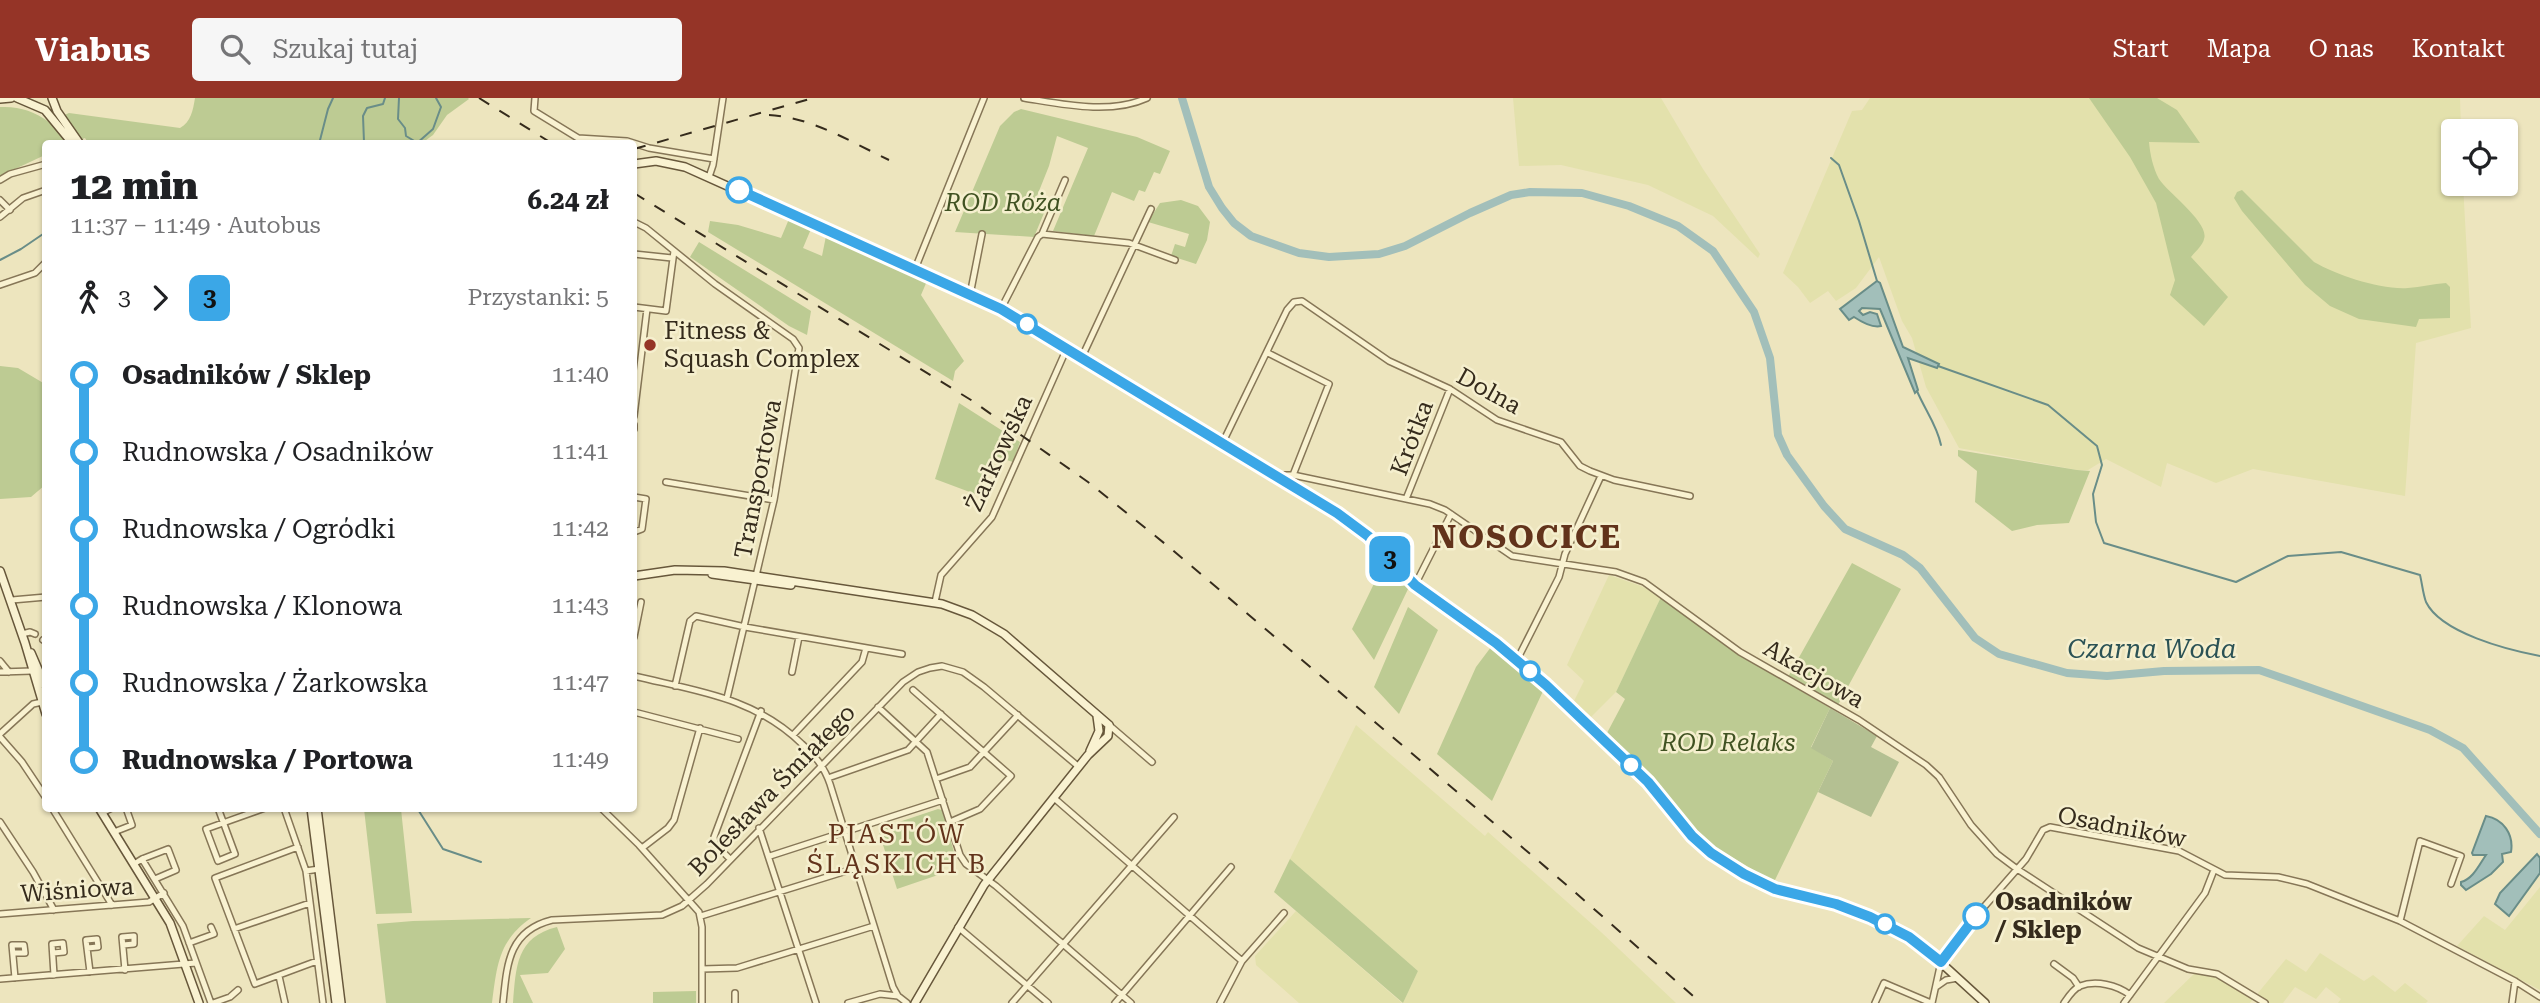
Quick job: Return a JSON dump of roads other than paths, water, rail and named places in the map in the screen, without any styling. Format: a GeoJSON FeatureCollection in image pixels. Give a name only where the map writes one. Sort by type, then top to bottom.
{"type":"FeatureCollection","features":[{"type":"Feature","properties":{"kind":"main road"},"geometry":{"type":"LineString","coordinates":[[0,99],[11,98]]}},
{"type":"Feature","properties":{"kind":"main road"},"geometry":{"type":"LineString","coordinates":[[17,98],[27,100],[47,111],[69,140]]}},
{"type":"Feature","properties":{"kind":"main road"},"geometry":{"type":"LineString","coordinates":[[38,106],[47,104],[52,98],[57,111],[77,140]]}},
{"type":"Feature","properties":{"kind":"main road"},"geometry":{"type":"LineString","coordinates":[[637,164],[666,162],[709,177],[1001,309],[1278,475],[1356,526],[1415,585],[1517,660],[1629,763],[1697,842],[1711,853],[1744,874],[1775,889],[1836,904],[1870,917],[1909,937],[1960,978],[1985,1003]]}},
{"type":"Feature","properties":{"kind":"main road"},"geometry":{"type":"LineString","coordinates":[[637,576],[695,570],[757,577],[797,586],[812,584],[935,602],[972,615],[1004,634],[1109,725],[1079,767],[988,880],[915,1003]]}},
{"type":"Feature","properties":{"kind":"main road"},"geometry":{"type":"LineString","coordinates":[[0,571],[12,600],[42,699]]}},
{"type":"Feature","properties":{"kind":"main road"},"geometry":{"type":"LineString","coordinates":[[25,643],[42,678]]}},
{"type":"Feature","properties":{"kind":"main road"},"geometry":{"type":"LineString","coordinates":[[1095,713],[1102,737]]}},
{"type":"Feature","properties":{"kind":"main road"},"geometry":{"type":"LineString","coordinates":[[101,812],[173,928],[200,1003]]}},
{"type":"Feature","properties":{"kind":"main road"},"geometry":{"type":"LineString","coordinates":[[312,812],[335,1003]]}},
{"type":"Feature","properties":{"kind":"main road"},"geometry":{"type":"LineString","coordinates":[[317,812],[341,1003]]}},
{"type":"Feature","properties":{"kind":"street"},"geometry":{"type":"LineString","coordinates":[[535,98],[534,111],[578,138],[611,140]]}},
{"type":"Feature","properties":{"kind":"street"},"geometry":{"type":"LineString","coordinates":[[709,177],[723,98]]}},
{"type":"Feature","properties":{"kind":"street"},"geometry":{"type":"LineString","coordinates":[[915,270],[984,98]]}},
{"type":"Feature","properties":{"kind":"street"},"geometry":{"type":"LineString","coordinates":[[1024,98],[1108,107],[1123,106],[1147,98]]}},
{"type":"Feature","properties":{"kind":"street"},"geometry":{"type":"LineString","coordinates":[[62,130],[66,140]]}},
{"type":"Feature","properties":{"kind":"street"},"geometry":{"type":"LineString","coordinates":[[637,144],[714,159]]}},
{"type":"Feature","properties":{"kind":"street"},"geometry":{"type":"LineString","coordinates":[[0,180],[10,174],[42,165]]}},
{"type":"Feature","properties":{"kind":"street"},"geometry":{"type":"LineString","coordinates":[[1001,309],[1042,234],[1065,180]]}},
{"type":"Feature","properties":{"kind":"street"},"geometry":{"type":"LineString","coordinates":[[0,217],[23,198],[42,191]]}},
{"type":"Feature","properties":{"kind":"street"},"geometry":{"type":"LineString","coordinates":[[0,200],[10,210]]}},
{"type":"Feature","properties":{"kind":"street"},"geometry":{"type":"LineString","coordinates":[[1082,357],[1151,208]]}},
{"type":"Feature","properties":{"kind":"street","name":"Transportowa"},"geometry":{"type":"LineString","coordinates":[[637,224],[646,228],[673,255],[793,339],[799,348],[774,500],[727,698]]}},
{"type":"Feature","properties":{"kind":"street"},"geometry":{"type":"LineString","coordinates":[[970,295],[982,234]]}},
{"type":"Feature","properties":{"kind":"street"},"geometry":{"type":"LineString","coordinates":[[1042,234],[1133,244],[1175,260]]}},
{"type":"Feature","properties":{"kind":"street"},"geometry":{"type":"LineString","coordinates":[[637,254],[673,255],[666,311],[637,307]]}},
{"type":"Feature","properties":{"kind":"street"},"geometry":{"type":"LineString","coordinates":[[0,285],[34,273],[42,266]]}},
{"type":"Feature","properties":{"kind":"street","name":"Dolna"},"geometry":{"type":"LineString","coordinates":[[1268,353],[1291,304],[1302,301],[1382,357],[1450,389],[1497,420],[1561,442],[1580,466],[1614,481],[1690,496]]}},
{"type":"Feature","properties":{"kind":"street"},"geometry":{"type":"LineString","coordinates":[[637,375],[647,309]]}},
{"type":"Feature","properties":{"kind":"street","name":"Żarkowska"},"geometry":{"type":"LineString","coordinates":[[935,602],[941,575],[992,517],[1067,348]]}},
{"type":"Feature","properties":{"kind":"street"},"geometry":{"type":"LineString","coordinates":[[1223,442],[1268,353],[1329,384],[1293,475]]}},
{"type":"Feature","properties":{"kind":"street","name":"Krótka"},"geometry":{"type":"LineString","coordinates":[[1406,499],[1450,389]]}},
{"type":"Feature","properties":{"kind":"street","name":"Akacjowa"},"geometry":{"type":"LineString","coordinates":[[1278,475],[1293,475],[1430,504],[1451,514],[1504,553],[1616,572],[1644,582],[1740,652],[1901,747],[1939,777],[1971,825],[1997,854],[2017,869],[2137,948],[2188,969],[2217,974],[2265,1003]]}},
{"type":"Feature","properties":{"kind":"street"},"geometry":{"type":"LineString","coordinates":[[1517,660],[1559,577],[1565,554],[1601,475]]}},
{"type":"Feature","properties":{"kind":"street","name":"Transportowa"},"geometry":{"type":"LineString","coordinates":[[666,482],[774,500]]}},
{"type":"Feature","properties":{"kind":"street"},"geometry":{"type":"LineString","coordinates":[[637,498],[646,499],[642,529],[637,531]]}},
{"type":"Feature","properties":{"kind":"street"},"geometry":{"type":"LineString","coordinates":[[1415,585],[1451,514]]}},
{"type":"Feature","properties":{"kind":"street"},"geometry":{"type":"LineString","coordinates":[[12,600],[42,597]]}},
{"type":"Feature","properties":{"kind":"street"},"geometry":{"type":"LineString","coordinates":[[637,620],[640,602]]}},
{"type":"Feature","properties":{"kind":"street"},"geometry":{"type":"LineString","coordinates":[[675,685],[692,619],[699,616],[745,627],[902,654]]}},
{"type":"Feature","properties":{"kind":"street"},"geometry":{"type":"LineString","coordinates":[[22,634],[35,634]]}},
{"type":"Feature","properties":{"kind":"street"},"geometry":{"type":"LineString","coordinates":[[792,672],[799,637]]}},
{"type":"Feature","properties":{"kind":"street"},"geometry":{"type":"LineString","coordinates":[[793,735],[862,662],[866,648]]}},
{"type":"Feature","properties":{"kind":"street"},"geometry":{"type":"LineString","coordinates":[[0,661],[10,673]]}},
{"type":"Feature","properties":{"kind":"street","name":"Bolesława Śmiałego"},"geometry":{"type":"LineString","coordinates":[[503,1003],[511,954],[516,943],[533,927],[565,919],[662,915],[680,908],[910,676],[942,666],[954,668],[973,678],[1079,767]]}},
{"type":"Feature","properties":{"kind":"street"},"geometry":{"type":"LineString","coordinates":[[0,672],[32,671]]}},
{"type":"Feature","properties":{"kind":"street"},"geometry":{"type":"LineString","coordinates":[[637,677],[727,698],[761,711],[793,735],[821,764],[828,778],[893,987],[898,996],[907,1003]]}},
{"type":"Feature","properties":{"kind":"street"},"geometry":{"type":"LineString","coordinates":[[914,690],[1011,776],[980,809],[950,822]]}},
{"type":"Feature","properties":{"kind":"street"},"geometry":{"type":"LineString","coordinates":[[42,702],[33,704],[0,736],[22,762],[42,793]]}},
{"type":"Feature","properties":{"kind":"street"},"geometry":{"type":"LineString","coordinates":[[878,707],[927,752],[962,860],[1131,1003]]}},
{"type":"Feature","properties":{"kind":"street"},"geometry":{"type":"LineString","coordinates":[[730,859],[714,842],[716,831],[761,711]]}},
{"type":"Feature","properties":{"kind":"street"},"geometry":{"type":"LineString","coordinates":[[637,713],[738,739]]}},
{"type":"Feature","properties":{"kind":"street"},"geometry":{"type":"LineString","coordinates":[[828,778],[908,750],[941,714]]}},
{"type":"Feature","properties":{"kind":"street"},"geometry":{"type":"LineString","coordinates":[[936,779],[970,767],[1018,715]]}},
{"type":"Feature","properties":{"kind":"street"},"geometry":{"type":"LineString","coordinates":[[1109,725],[1152,762]]}},
{"type":"Feature","properties":{"kind":"street"},"geometry":{"type":"LineString","coordinates":[[642,848],[674,820],[700,728]]}},
{"type":"Feature","properties":{"kind":"street"},"geometry":{"type":"LineString","coordinates":[[1102,737],[1127,740]]}},
{"type":"Feature","properties":{"kind":"street"},"geometry":{"type":"LineString","coordinates":[[1054,798],[1242,961]]}},
{"type":"Feature","properties":{"kind":"street"},"geometry":{"type":"LineString","coordinates":[[770,856],[943,800]]}},
{"type":"Feature","properties":{"kind":"street"},"geometry":{"type":"LineString","coordinates":[[54,812],[112,905]]}},
{"type":"Feature","properties":{"kind":"street"},"geometry":{"type":"LineString","coordinates":[[114,832],[132,825],[127,812]]}},
{"type":"Feature","properties":{"kind":"street"},"geometry":{"type":"LineString","coordinates":[[219,812],[223,822],[235,854],[218,861],[206,829],[223,822],[253,812]]}},
{"type":"Feature","properties":{"kind":"street"},"geometry":{"type":"LineString","coordinates":[[285,812],[306,871],[323,1003]]}},
{"type":"Feature","properties":{"kind":"street"},"geometry":{"type":"LineString","coordinates":[[605,812],[642,848],[701,916],[702,1003]]}},
{"type":"Feature","properties":{"kind":"street"},"geometry":{"type":"LineString","coordinates":[[1012,1003],[1174,817]]}},
{"type":"Feature","properties":{"kind":"street"},"geometry":{"type":"LineString","coordinates":[[0,822],[54,910]]}},
{"type":"Feature","properties":{"kind":"street","name":"Osadników"},"geometry":{"type":"LineString","coordinates":[[1941,962],[2026,859],[2040,833],[2050,827],[2179,851],[2225,875],[2278,877],[2307,884],[2400,921],[2515,981],[2540,997]]}},
{"type":"Feature","properties":{"kind":"street"},"geometry":{"type":"LineString","coordinates":[[759,828],[816,1003]]}},
{"type":"Feature","properties":{"kind":"street"},"geometry":{"type":"LineString","coordinates":[[2400,921],[2420,841],[2461,856],[2451,884]]}},
{"type":"Feature","properties":{"kind":"street"},"geometry":{"type":"LineString","coordinates":[[298,847],[215,877],[255,984],[317,961]]}},
{"type":"Feature","properties":{"kind":"street"},"geometry":{"type":"LineString","coordinates":[[134,864],[168,849],[176,870],[155,879]]}},
{"type":"Feature","properties":{"kind":"street"},"geometry":{"type":"LineString","coordinates":[[142,859],[183,926],[212,1003],[230,997],[238,990]]}},
{"type":"Feature","properties":{"kind":"street"},"geometry":{"type":"LineString","coordinates":[[1115,1003],[1231,867]]}},
{"type":"Feature","properties":{"kind":"street"},"geometry":{"type":"LineString","coordinates":[[701,916],[856,868]]}},
{"type":"Feature","properties":{"kind":"street"},"geometry":{"type":"LineString","coordinates":[[306,871],[319,869]]}},
{"type":"Feature","properties":{"kind":"street"},"geometry":{"type":"LineString","coordinates":[[2124,1003],[2205,893],[2214,870]]}},
{"type":"Feature","properties":{"kind":"street"},"geometry":{"type":"LineString","coordinates":[[156,899],[164,894]]}},
{"type":"Feature","properties":{"kind":"street","name":"Wiśniowa"},"geometry":{"type":"LineString","coordinates":[[0,914],[149,902],[156,899]]}},
{"type":"Feature","properties":{"kind":"street"},"geometry":{"type":"LineString","coordinates":[[234,929],[310,903]]}},
{"type":"Feature","properties":{"kind":"street"},"geometry":{"type":"LineString","coordinates":[[1220,1003],[1242,961],[1284,913]]}},
{"type":"Feature","properties":{"kind":"street"},"geometry":{"type":"LineString","coordinates":[[702,969],[737,968],[874,926]]}},
{"type":"Feature","properties":{"kind":"street"},"geometry":{"type":"LineString","coordinates":[[189,943],[214,934],[211,927]]}},
{"type":"Feature","properties":{"kind":"street"},"geometry":{"type":"LineString","coordinates":[[958,927],[1048,1003]]}},
{"type":"Feature","properties":{"kind":"street"},"geometry":{"type":"LineString","coordinates":[[123,944],[125,970]]}},
{"type":"Feature","properties":{"kind":"street"},"geometry":{"type":"LineString","coordinates":[[87,948],[90,972]]}},
{"type":"Feature","properties":{"kind":"street"},"geometry":{"type":"LineString","coordinates":[[13,953],[15,978]]}},
{"type":"Feature","properties":{"kind":"street"},"geometry":{"type":"LineString","coordinates":[[52,953],[54,975]]}},
{"type":"Feature","properties":{"kind":"street"},"geometry":{"type":"LineString","coordinates":[[1875,1003],[1884,983],[1932,1003],[1941,962]]}},
{"type":"Feature","properties":{"kind":"street"},"geometry":{"type":"LineString","coordinates":[[0,979],[196,963]]}},
{"type":"Feature","properties":{"kind":"street"},"geometry":{"type":"LineString","coordinates":[[2053,964],[2073,978],[2079,987]]}},
{"type":"Feature","properties":{"kind":"street"},"geometry":{"type":"LineString","coordinates":[[279,976],[285,1003]]}},
{"type":"Feature","properties":{"kind":"street"},"geometry":{"type":"LineString","coordinates":[[319,978],[332,976]]}},
{"type":"Feature","properties":{"kind":"street"},"geometry":{"type":"LineString","coordinates":[[1936,988],[1946,980],[1960,978]]}},
{"type":"Feature","properties":{"kind":"street"},"geometry":{"type":"LineString","coordinates":[[2512,1003],[2515,981]]}},
{"type":"Feature","properties":{"kind":"street"},"geometry":{"type":"LineString","coordinates":[[2064,1003],[2079,987],[2112,985],[2130,995]]}},
{"type":"Feature","properties":{"kind":"street"},"geometry":{"type":"LineString","coordinates":[[735,993],[735,1003]]}},
{"type":"Feature","properties":{"kind":"street"},"geometry":{"type":"LineString","coordinates":[[848,1003],[880,994],[898,996]]}},
{"type":"Feature","properties":{"kind":"street"},"geometry":{"type":"LineString","coordinates":[[893,1003],[898,996]]}},
{"type":"Feature","properties":{"kind":"water"},"geometry":{"type":"Polygon","coordinates":[[[1877,281],[1903,347],[1939,364],[1937,368],[1908,358],[1918,390],[1915,393],[1880,309],[1862,308],[1859,311],[1863,315],[1870,312],[1877,314],[1881,326],[1867,324],[1854,317],[1849,320],[1840,309],[1877,281]]]}},
{"type":"Feature","properties":{"kind":"water"},"geometry":{"type":"Polygon","coordinates":[[[2486,816],[2498,820],[2506,828],[2511,839],[2511,852],[2502,854],[2503,862],[2491,874],[2466,890],[2461,882],[2472,875],[2486,855],[2472,853],[2486,816]]]}},
{"type":"Feature","properties":{"kind":"water"},"geometry":{"type":"Polygon","coordinates":[[[2537,854],[2540,858],[2540,873],[2509,916],[2495,904],[2500,893],[2537,854]]]}},
{"type":"Feature","properties":{"kind":"waterway"},"geometry":{"type":"LineString","coordinates":[[320,140],[333,98]]}},
{"type":"Feature","properties":{"kind":"waterway"},"geometry":{"type":"LineString","coordinates":[[364,140],[363,116],[367,108],[383,104],[385,98]]}},
{"type":"Feature","properties":{"kind":"waterway"},"geometry":{"type":"LineString","coordinates":[[399,98],[398,119],[405,128],[406,136],[413,140]]}},
{"type":"Feature","properties":{"kind":"waterway"},"geometry":{"type":"LineString","coordinates":[[421,140],[433,129],[441,107],[436,98]]}},
{"type":"Feature","properties":{"kind":"waterway","name":"Czarna Woda"},"geometry":{"type":"LineString","coordinates":[[1182,98],[1209,187],[1222,208],[1234,223],[1251,236],[1299,253],[1329,257],[1379,254],[1405,246],[1511,195],[1530,192],[1582,193],[1629,206],[1678,226],[1713,251],[1754,312],[1770,358],[1778,435],[1787,455],[1824,506],[1845,529],[1903,555],[1920,568],[1975,638],[1999,654],[2067,673],[2107,676],[2164,671],[2259,670],[2311,688],[2430,730],[2463,748],[2540,834]]}},
{"type":"Feature","properties":{"kind":"waterway"},"geometry":{"type":"LineString","coordinates":[[1831,158],[1839,165],[1877,281]]}},
{"type":"Feature","properties":{"kind":"waterway"},"geometry":{"type":"LineString","coordinates":[[0,260],[42,235]]}},
{"type":"Feature","properties":{"kind":"waterway"},"geometry":{"type":"LineString","coordinates":[[1938,366],[2048,405],[2097,446],[2102,465],[2093,494],[2096,522],[2104,543],[2236,582],[2288,556],[2341,552],[2420,575],[2426,602],[2446,623],[2494,644],[2540,656]]}},
{"type":"Feature","properties":{"kind":"waterway"},"geometry":{"type":"LineString","coordinates":[[1917,391],[1934,424],[1941,445]]}},
{"type":"Feature","properties":{"kind":"waterway"},"geometry":{"type":"LineString","coordinates":[[420,812],[443,849],[481,862]]}},
{"type":"Feature","properties":{"kind":"railway"},"geometry":{"type":"LineString","coordinates":[[479,98],[547,140]]}},
{"type":"Feature","properties":{"kind":"railway"},"geometry":{"type":"LineString","coordinates":[[637,148],[813,98]]}},
{"type":"Feature","properties":{"kind":"railway"},"geometry":{"type":"LineString","coordinates":[[769,115],[815,125],[889,160]]}},
{"type":"Feature","properties":{"kind":"railway"},"geometry":{"type":"LineString","coordinates":[[637,195],[971,400],[1088,482],[1169,547],[1569,887],[1701,1003]]}},
{"type":"Feature","properties":{"kind":"place","name":"Fitness & Squash Complex"},"geometry":{"type":"Point","coordinates":[650,345]}},
{"type":"Feature","properties":{"kind":"place","name":"Osadników / Sklep"},"geometry":{"type":"Point","coordinates":[1976,916]}},
{"type":"Feature","properties":{"kind":"district","name":"NOSOCICE"},"geometry":{"type":"Point","coordinates":[1527,537]}},
{"type":"Feature","properties":{"kind":"district","name":"PIASTÓW ŚLĄSKICH B"},"geometry":{"type":"Point","coordinates":[897,849]}},
{"type":"Feature","properties":{"kind":"park label","name":"ROD Róża"},"geometry":{"type":"Point","coordinates":[1003,203]}},
{"type":"Feature","properties":{"kind":"park label","name":"ROD Relaks"},"geometry":{"type":"Point","coordinates":[1728,743]}}]}
